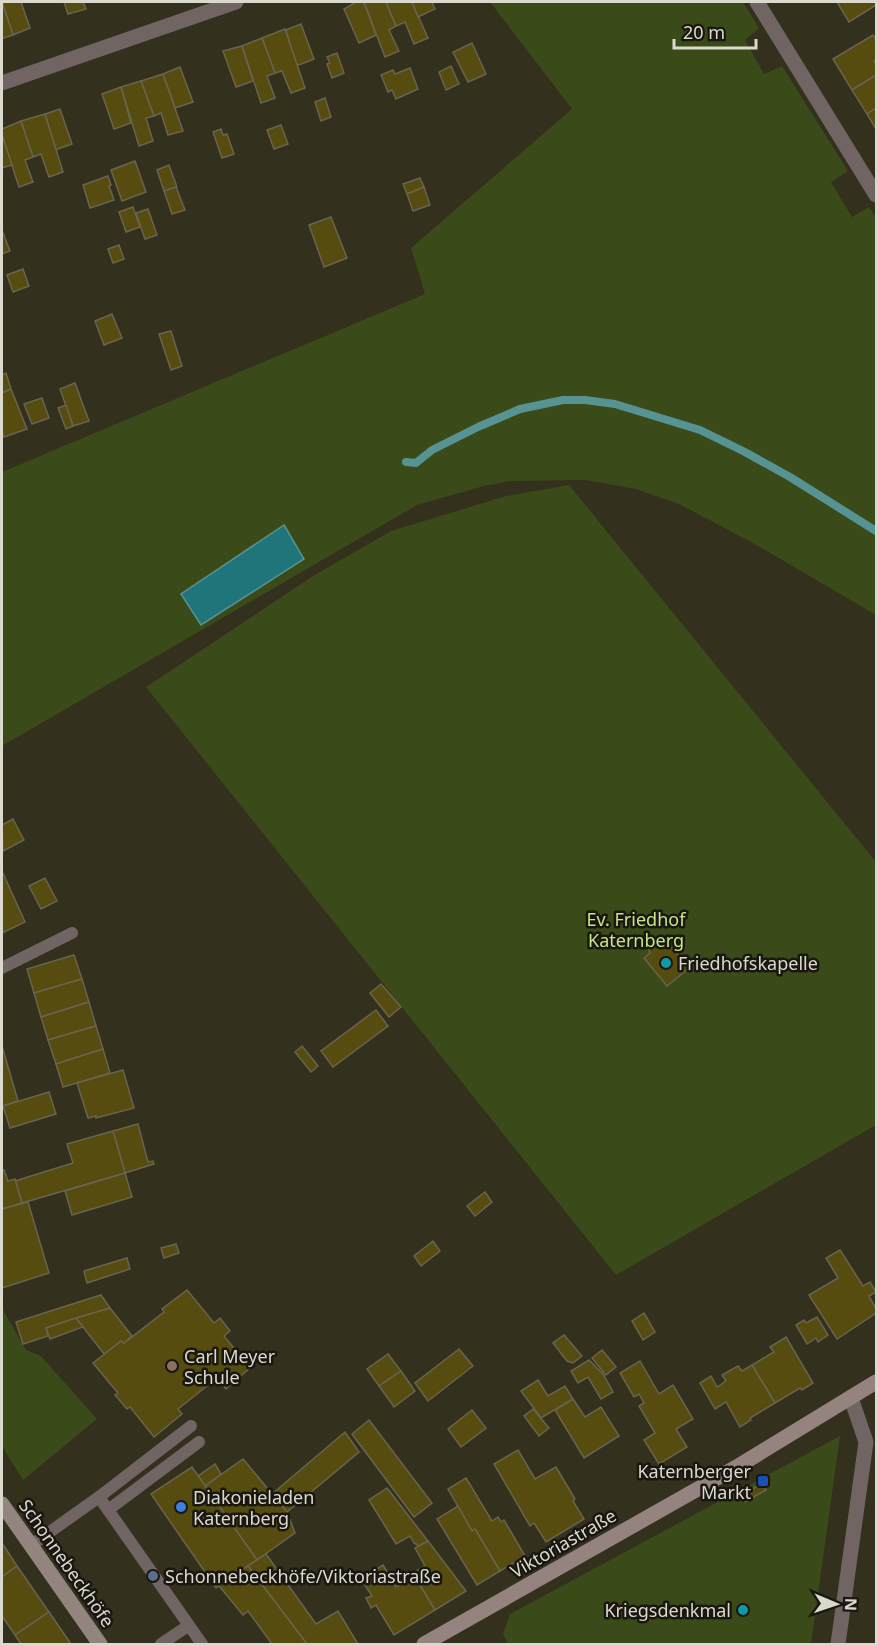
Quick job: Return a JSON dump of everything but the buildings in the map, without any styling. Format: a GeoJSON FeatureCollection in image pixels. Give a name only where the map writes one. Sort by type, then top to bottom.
{"type":"FeatureCollection","features":[{"type":"Feature","properties":{"kind":"street"},"geometry":{"type":"LineString","coordinates":[[2,83],[236,2]]}},
{"type":"Feature","properties":{"kind":"street"},"geometry":{"type":"LineString","coordinates":[[757,2],[876,195]]}},
{"type":"Feature","properties":{"kind":"street","name":"Viktoriastraße"},"geometry":{"type":"LineString","coordinates":[[424,1644],[740,1465],[876,1382]]}},
{"type":"Feature","properties":{"kind":"street"},"geometry":{"type":"LineString","coordinates":[[838,1644],[866,1442],[851,1398]]}},
{"type":"Feature","properties":{"kind":"street","name":"Schonnebeckhöfe"},"geometry":{"type":"LineString","coordinates":[[2,1504],[100,1644]]}},
{"type":"Feature","properties":{"kind":"lane"},"geometry":{"type":"LineString","coordinates":[[2,968],[72,933]]}},
{"type":"Feature","properties":{"kind":"lane"},"geometry":{"type":"LineString","coordinates":[[30,1546],[99,1497],[191,1426]]}},
{"type":"Feature","properties":{"kind":"lane"},"geometry":{"type":"LineString","coordinates":[[108,1510],[199,1442]]}},
{"type":"Feature","properties":{"kind":"lane"},"geometry":{"type":"LineString","coordinates":[[99,1497],[202,1644]]}},
{"type":"Feature","properties":{"kind":"lane"},"geometry":{"type":"LineString","coordinates":[[161,1644],[188,1626]]}},
{"type":"Feature","properties":{"kind":"green space"},"geometry":{"type":"Polygon","coordinates":[[[490,2],[743,2],[759,28],[745,40],[764,74],[782,66],[848,171],[831,182],[852,217],[869,207],[876,218],[876,615],[753,543],[679,504],[636,489],[586,480],[510,481],[417,505],[2,746],[2,472],[425,294],[411,248],[572,109],[490,2]]]}},
{"type":"Feature","properties":{"kind":"green space","name":"Ev. Friedhof Katernberg"},"geometry":{"type":"Polygon","coordinates":[[[569,485],[876,862],[876,1125],[616,1275],[146,687],[313,576],[391,531],[506,496],[569,485]]]}},
{"type":"Feature","properties":{"kind":"green space"},"geometry":{"type":"Polygon","coordinates":[[[2,1308],[26,1350],[41,1356],[97,1419],[23,1480],[2,1446],[2,1308]]]}},
{"type":"Feature","properties":{"kind":"green space"},"geometry":{"type":"Polygon","coordinates":[[[840,1436],[811,1644],[508,1644],[503,1634],[510,1614],[840,1436]]]}},
{"type":"Feature","properties":{"kind":"water"},"geometry":{"type":"Polygon","coordinates":[[[284,525],[304,559],[201,625],[181,594],[284,525]]]}},
{"type":"Feature","properties":{"kind":"waterway"},"geometry":{"type":"LineString","coordinates":[[406,462],[416,463],[432,450],[520,409],[563,400],[615,404],[700,430],[790,477],[876,531]]}},
{"type":"Feature","properties":{"kind":"tram line"},"geometry":{"type":"LineString","coordinates":[[2,1497],[105,1644]]}},
{"type":"Feature","properties":{"kind":"tram line"},"geometry":{"type":"LineString","coordinates":[[2,1514],[92,1644]]}},
{"type":"Feature","properties":{"kind":"place","name":"Friedhofskapelle"},"geometry":{"type":"Point","coordinates":[666,963]}},
{"type":"Feature","properties":{"kind":"place","name":"Carl Meyer Schule"},"geometry":{"type":"Point","coordinates":[172,1366]}},
{"type":"Feature","properties":{"kind":"place","name":"Katernberger Markt"},"geometry":{"type":"Point","coordinates":[763,1481]}},
{"type":"Feature","properties":{"kind":"place","name":"Diakonieladen Katernberg"},"geometry":{"type":"Point","coordinates":[181,1507]}},
{"type":"Feature","properties":{"kind":"place","name":"Schonnebeckhöfe/Viktoriastraße"},"geometry":{"type":"Point","coordinates":[153,1576]}},
{"type":"Feature","properties":{"kind":"place","name":"Kriegsdenkmal"},"geometry":{"type":"Point","coordinates":[743,1610]}}]}
